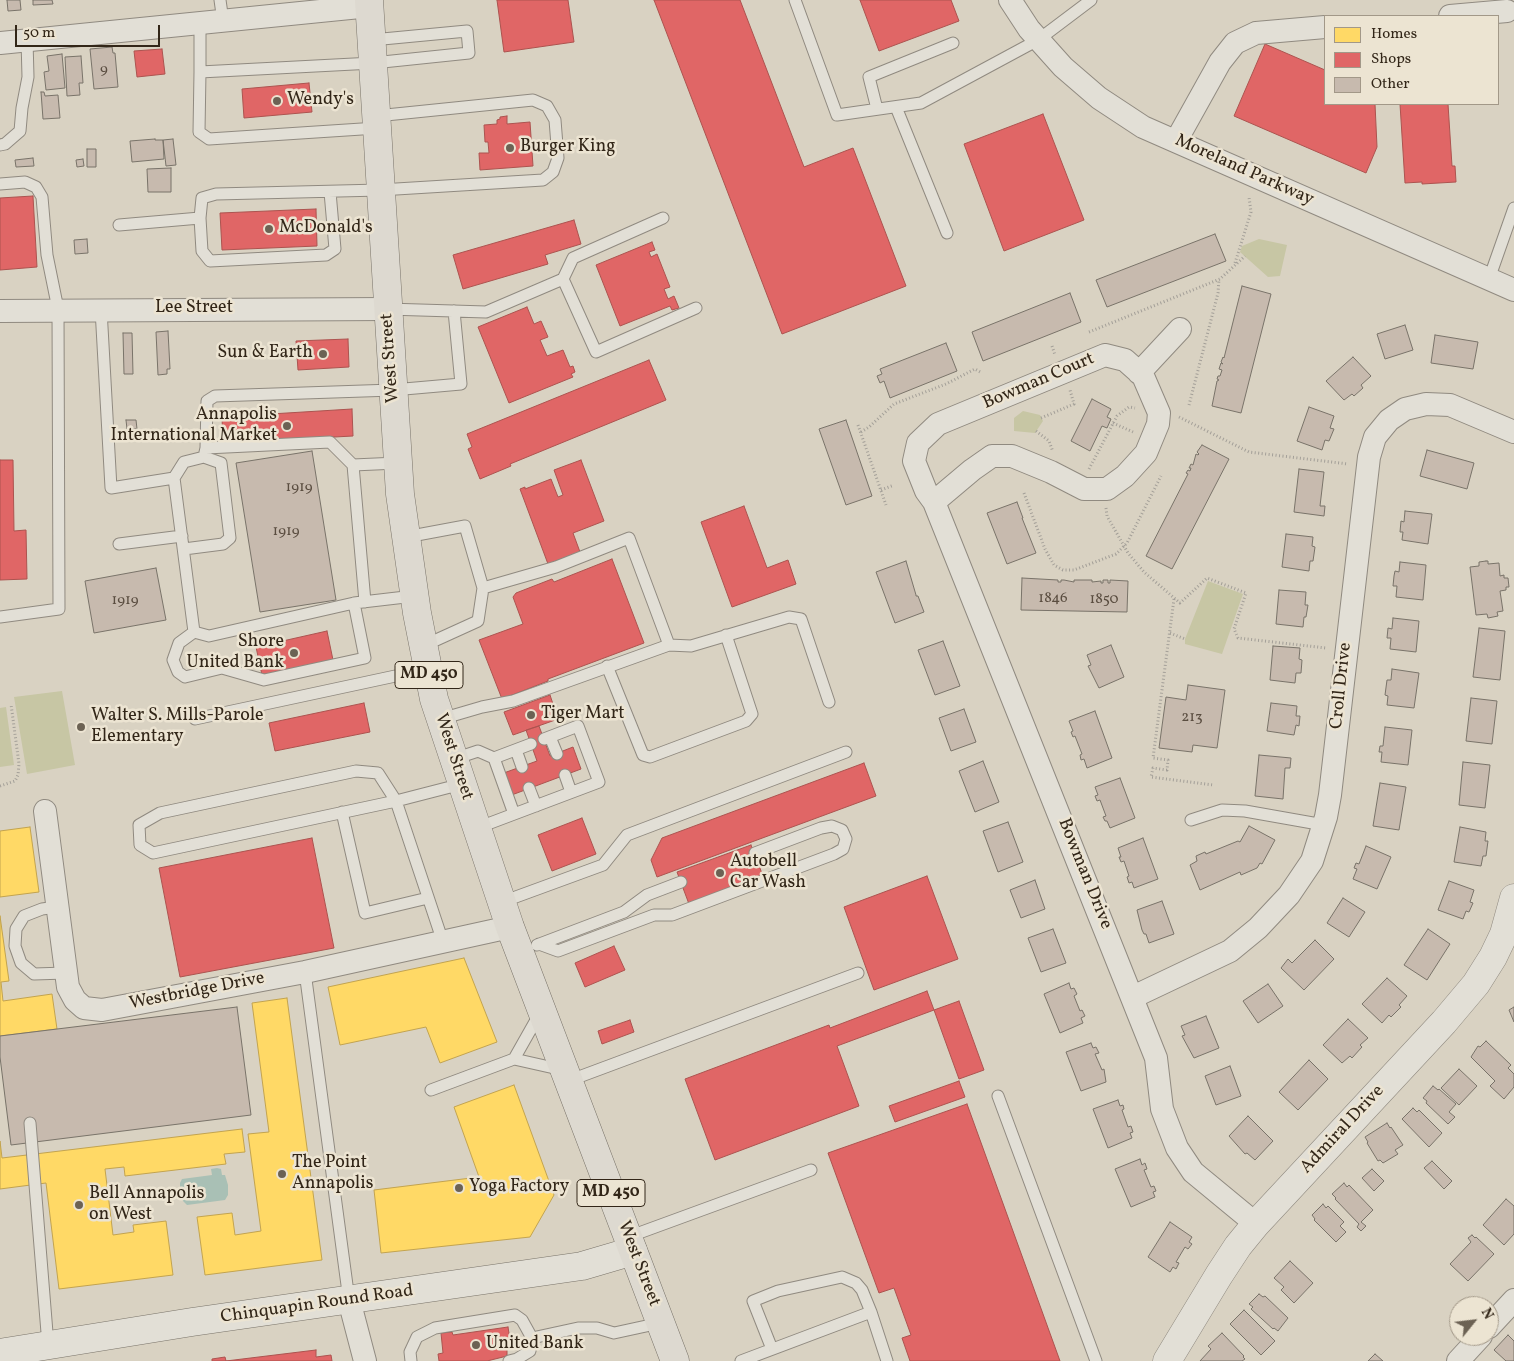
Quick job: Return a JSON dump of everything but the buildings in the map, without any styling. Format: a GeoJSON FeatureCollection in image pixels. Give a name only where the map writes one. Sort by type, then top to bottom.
{"type":"FeatureCollection","features":[{"type":"Feature","properties":{"kind":"main road","name":"West Street"},"geometry":{"type":"LineString","coordinates":[[369,3],[400,494],[414,596],[434,699],[502,902],[523,941],[542,1011],[675,1361]]}},
{"type":"Feature","properties":{"kind":"main road","name":"Admiral Drive"},"geometry":{"type":"LineString","coordinates":[[1167,1361],[1219,1275],[1238,1246],[1256,1224],[1464,999],[1493,957],[1504,934],[1514,898]]}},
{"type":"Feature","properties":{"kind":"main road","name":"Chinquapin Round Road"},"geometry":{"type":"LineString","coordinates":[[0,1353],[50,1353],[349,1300],[582,1266],[630,1244]]}},
{"type":"Feature","properties":{"kind":"street","name":"Moreland Parkway"},"geometry":{"type":"LineString","coordinates":[[1010,0],[1029,29],[1062,67],[1100,98],[1143,127],[1514,290]]}},
{"type":"Feature","properties":{"kind":"street"},"geometry":{"type":"LineString","coordinates":[[0,43],[200,23],[222,10],[369,3]]}},
{"type":"Feature","properties":{"kind":"street"},"geometry":{"type":"LineString","coordinates":[[1461,15],[1507,11]]}},
{"type":"Feature","properties":{"kind":"street"},"geometry":{"type":"LineString","coordinates":[[1176,141],[1220,62],[1235,43],[1256,33],[1324,27]]}},
{"type":"Feature","properties":{"kind":"street","name":"Lee Street"},"geometry":{"type":"LineString","coordinates":[[0,311],[387,309]]}},
{"type":"Feature","properties":{"kind":"street"},"geometry":{"type":"LineString","coordinates":[[1139,373],[1180,329]]}},
{"type":"Feature","properties":{"kind":"street","name":"Bowman Court"},"geometry":{"type":"LineString","coordinates":[[1105,354],[1125,360],[1139,373],[1143,376],[1152,394],[1159,413],[1158,424],[1146,453],[1124,476],[1107,489],[1084,489],[1051,472],[1012,456],[992,456],[934,502],[926,491],[914,461],[918,443],[938,424],[1105,354]]}},
{"type":"Feature","properties":{"kind":"street","name":"Croll Drive"},"geometry":{"type":"LineString","coordinates":[[1133,997],[1230,951],[1258,928],[1289,895],[1312,861],[1324,825],[1330,795],[1368,457],[1375,437],[1389,420],[1397,414],[1405,409],[1426,404],[1450,405],[1514,432]]}},
{"type":"Feature","properties":{"kind":"street","name":"Bowman Drive"},"geometry":{"type":"LineString","coordinates":[[934,502],[1156,1058],[1162,1109],[1177,1148],[1193,1172],[1256,1224]]}},
{"type":"Feature","properties":{"kind":"street","name":"Westbridge Drive"},"geometry":{"type":"LineString","coordinates":[[44,811],[68,987],[75,1000],[84,1008],[102,1010],[305,972],[443,942],[523,941]]}},
{"type":"Feature","properties":{"kind":"street"},"geometry":{"type":"LineString","coordinates":[[349,1300],[365,1361]]}},
{"type":"Feature","properties":{"kind":"street"},"geometry":{"type":"LineString","coordinates":[[1499,1316],[1514,1300]]}},
{"type":"Feature","properties":{"kind":"street"},"geometry":{"type":"LineString","coordinates":[[1458,1361],[1472,1346]]}},
{"type":"Feature","properties":{"kind":"lane"},"geometry":{"type":"LineString","coordinates":[[795,0],[837,115],[921,103],[1038,40],[1091,0]]}},
{"type":"Feature","properties":{"kind":"lane"},"geometry":{"type":"LineString","coordinates":[[200,23],[199,132],[209,139],[376,122],[533,100],[547,106],[556,120],[558,158],[553,172],[543,180],[380,190],[216,194],[202,198],[200,218],[202,252],[210,261],[326,255],[334,249],[330,192]]}},
{"type":"Feature","properties":{"kind":"lane"},"geometry":{"type":"LineString","coordinates":[[200,72],[372,52],[467,31],[469,53],[372,52]]}},
{"type":"Feature","properties":{"kind":"lane"},"geometry":{"type":"LineString","coordinates":[[0,145],[5,144],[20,130],[28,77],[27,40]]}},
{"type":"Feature","properties":{"kind":"lane"},"geometry":{"type":"LineString","coordinates":[[877,109],[869,78],[953,43]]}},
{"type":"Feature","properties":{"kind":"lane"},"geometry":{"type":"LineString","coordinates":[[896,107],[947,233]]}},
{"type":"Feature","properties":{"kind":"lane"},"geometry":{"type":"LineString","coordinates":[[0,184],[25,182],[36,187],[42,197],[47,255],[58,310],[59,609],[0,617]]}},
{"type":"Feature","properties":{"kind":"lane"},"geometry":{"type":"LineString","coordinates":[[1489,279],[1514,208]]}},
{"type":"Feature","properties":{"kind":"lane"},"geometry":{"type":"LineString","coordinates":[[119,225],[200,218]]}},
{"type":"Feature","properties":{"kind":"lane"},"geometry":{"type":"LineString","coordinates":[[387,309],[486,312],[563,280],[573,258],[663,218]]}},
{"type":"Feature","properties":{"kind":"lane"},"geometry":{"type":"LineString","coordinates":[[563,280],[596,352],[696,308]]}},
{"type":"Feature","properties":{"kind":"lane"},"geometry":{"type":"LineString","coordinates":[[101,310],[111,488],[174,478]]}},
{"type":"Feature","properties":{"kind":"lane"},"geometry":{"type":"LineString","coordinates":[[205,453],[207,401],[216,396],[393,390],[461,384],[454,311]]}},
{"type":"Feature","properties":{"kind":"lane"},"geometry":{"type":"LineString","coordinates":[[330,442],[352,465],[365,658],[264,680],[222,668],[185,677],[178,672],[173,660],[179,643],[194,632],[174,478],[184,462],[205,453],[330,442]]}},
{"type":"Feature","properties":{"kind":"lane"},"geometry":{"type":"LineString","coordinates":[[184,549],[223,544],[230,538],[221,463],[205,453]]}},
{"type":"Feature","properties":{"kind":"lane"},"geometry":{"type":"LineString","coordinates":[[352,465],[398,463]]}},
{"type":"Feature","properties":{"kind":"lane"},"geometry":{"type":"LineString","coordinates":[[195,719],[426,658],[478,620],[483,588],[465,526],[406,537]]}},
{"type":"Feature","properties":{"kind":"lane"},"geometry":{"type":"LineString","coordinates":[[119,544],[182,536]]}},
{"type":"Feature","properties":{"kind":"lane"},"geometry":{"type":"LineString","coordinates":[[483,588],[556,567],[628,538],[669,645]]}},
{"type":"Feature","properties":{"kind":"lane"},"geometry":{"type":"LineString","coordinates":[[194,632],[210,636],[360,603],[414,596]]}},
{"type":"Feature","properties":{"kind":"lane"},"geometry":{"type":"LineString","coordinates":[[441,719],[482,707],[513,701],[669,645],[691,646],[789,617],[800,619],[829,702]]}},
{"type":"Feature","properties":{"kind":"lane"},"geometry":{"type":"LineString","coordinates":[[607,666],[643,755],[650,757],[746,721],[752,714],[726,635]]}},
{"type":"Feature","properties":{"kind":"lane"},"geometry":{"type":"LineString","coordinates":[[477,828],[599,782],[578,726],[547,738],[557,754]]}},
{"type":"Feature","properties":{"kind":"lane"},"geometry":{"type":"LineString","coordinates":[[454,759],[478,751],[494,758],[531,744]]}},
{"type":"Feature","properties":{"kind":"lane"},"geometry":{"type":"LineString","coordinates":[[516,750],[522,767]]}},
{"type":"Feature","properties":{"kind":"lane"},"geometry":{"type":"LineString","coordinates":[[502,902],[602,864],[627,834],[846,752]]}},
{"type":"Feature","properties":{"kind":"lane"},"geometry":{"type":"LineString","coordinates":[[494,758],[514,814]]}},
{"type":"Feature","properties":{"kind":"lane"},"geometry":{"type":"LineString","coordinates":[[443,942],[396,800],[378,773],[356,771],[160,813],[139,825],[140,846],[153,853],[396,800],[462,784]]}},
{"type":"Feature","properties":{"kind":"lane"},"geometry":{"type":"LineString","coordinates":[[565,775],[571,792]]}},
{"type":"Feature","properties":{"kind":"lane"},"geometry":{"type":"LineString","coordinates":[[529,788],[536,806]]}},
{"type":"Feature","properties":{"kind":"lane"},"geometry":{"type":"LineString","coordinates":[[1191,820],[1222,810],[1324,825]]}},
{"type":"Feature","properties":{"kind":"lane"},"geometry":{"type":"LineString","coordinates":[[342,812],[365,913],[428,898]]}},
{"type":"Feature","properties":{"kind":"lane"},"geometry":{"type":"LineString","coordinates":[[523,941],[558,951],[654,915],[672,915],[834,854],[843,849],[846,839],[842,830],[832,826],[755,853]]}},
{"type":"Feature","properties":{"kind":"lane"},"geometry":{"type":"LineString","coordinates":[[523,941],[624,912],[647,896],[681,882]]}},
{"type":"Feature","properties":{"kind":"lane"},"geometry":{"type":"LineString","coordinates":[[57,907],[42,909],[24,916],[16,929],[15,946],[21,963],[34,974],[66,973]]}},
{"type":"Feature","properties":{"kind":"lane"},"geometry":{"type":"LineString","coordinates":[[305,972],[349,1300]]}},
{"type":"Feature","properties":{"kind":"lane"},"geometry":{"type":"LineString","coordinates":[[431,1090],[514,1059],[566,1076],[858,973]]}},
{"type":"Feature","properties":{"kind":"lane"},"geometry":{"type":"LineString","coordinates":[[514,1059],[542,1011]]}},
{"type":"Feature","properties":{"kind":"lane"},"geometry":{"type":"LineString","coordinates":[[998,1096],[1096,1361]]}},
{"type":"Feature","properties":{"kind":"lane"},"geometry":{"type":"LineString","coordinates":[[30,1123],[50,1353]]}},
{"type":"Feature","properties":{"kind":"lane"},"geometry":{"type":"LineString","coordinates":[[630,1244],[811,1170]]}},
{"type":"Feature","properties":{"kind":"lane"},"geometry":{"type":"LineString","coordinates":[[772,1349],[753,1301],[778,1291],[842,1277],[856,1283],[862,1290],[887,1361]]}},
{"type":"Feature","properties":{"kind":"lane"},"geometry":{"type":"LineString","coordinates":[[741,1361],[871,1312]]}},
{"type":"Feature","properties":{"kind":"lane"},"geometry":{"type":"LineString","coordinates":[[411,1361],[410,1352],[417,1337],[435,1328],[515,1315],[522,1320],[532,1338],[530,1351],[509,1361]]}},
{"type":"Feature","properties":{"kind":"lane"},"geometry":{"type":"LineString","coordinates":[[532,1338],[578,1328],[597,1328],[614,1333],[661,1323]]}},
{"type":"Feature","properties":{"kind":"path"},"geometry":{"type":"LineString","coordinates":[[1234,266],[1251,212],[1249,197]]}},
{"type":"Feature","properties":{"kind":"path"},"geometry":{"type":"LineString","coordinates":[[1089,332],[1219,279],[1244,256]]}},
{"type":"Feature","properties":{"kind":"path"},"geometry":{"type":"LineString","coordinates":[[1189,406],[1218,293],[1219,279]]}},
{"type":"Feature","properties":{"kind":"path"},"geometry":{"type":"LineString","coordinates":[[860,432],[894,404],[946,384],[975,369],[982,373]]}},
{"type":"Feature","properties":{"kind":"path"},"geometry":{"type":"LineString","coordinates":[[1041,418],[1074,404],[1067,383]]}},
{"type":"Feature","properties":{"kind":"path"},"geometry":{"type":"LineString","coordinates":[[1086,476],[1117,416],[1129,407],[1143,410]]}},
{"type":"Feature","properties":{"kind":"path"},"geometry":{"type":"LineString","coordinates":[[1174,414],[1249,452],[1348,464]]}},
{"type":"Feature","properties":{"kind":"path"},"geometry":{"type":"LineString","coordinates":[[1113,423],[1125,429]]}},
{"type":"Feature","properties":{"kind":"path"},"geometry":{"type":"LineString","coordinates":[[858,424],[886,505]]}},
{"type":"Feature","properties":{"kind":"path"},"geometry":{"type":"LineString","coordinates":[[1036,431],[1049,441],[1054,454]]}},
{"type":"Feature","properties":{"kind":"path"},"geometry":{"type":"LineString","coordinates":[[1024,493],[1045,549],[1054,565],[1063,570],[1074,570],[1116,554],[1124,546],[1161,476]]}},
{"type":"Feature","properties":{"kind":"path"},"geometry":{"type":"LineString","coordinates":[[881,490],[894,485]]}},
{"type":"Feature","properties":{"kind":"path"},"geometry":{"type":"LineString","coordinates":[[1105,500],[1108,516],[1124,546],[1144,572],[1180,604],[1207,578],[1246,594],[1234,629],[1238,638],[1326,648]]}},
{"type":"Feature","properties":{"kind":"path"},"geometry":{"type":"LineString","coordinates":[[1174,598],[1153,758],[1168,760],[1167,770],[1153,768],[1151,777],[1212,784]]}},
{"type":"Feature","properties":{"kind":"path"},"geometry":{"type":"LineString","coordinates":[[1170,633],[1185,638]]}},
{"type":"Feature","properties":{"kind":"path"},"geometry":{"type":"LineString","coordinates":[[0,786],[15,781],[18,775],[19,764],[11,704]]}},
{"type":"Feature","properties":{"kind":"green space"},"geometry":{"type":"Polygon","coordinates":[[[1259,239],[1287,245],[1280,276],[1268,277],[1240,252],[1242,246],[1259,239]]]}},
{"type":"Feature","properties":{"kind":"green space"},"geometry":{"type":"Polygon","coordinates":[[[1023,411],[1040,415],[1043,421],[1035,433],[1014,431],[1014,418],[1023,411]]]}},
{"type":"Feature","properties":{"kind":"green space"},"geometry":{"type":"Polygon","coordinates":[[[1208,581],[1243,594],[1222,654],[1185,644],[1185,639],[1208,581]]]}},
{"type":"Feature","properties":{"kind":"green space"},"geometry":{"type":"Polygon","coordinates":[[[62,691],[75,765],[27,774],[14,697],[62,691]]]}},
{"type":"Feature","properties":{"kind":"green space"},"geometry":{"type":"Polygon","coordinates":[[[6,707],[14,765],[0,767],[0,708],[6,707]]]}},
{"type":"Feature","properties":{"kind":"shaded area"},"geometry":{"type":"Polygon","coordinates":[[[211,1169],[221,1169],[222,1175],[225,1175],[228,1185],[228,1195],[225,1200],[187,1205],[183,1201],[180,1191],[182,1179],[212,1175],[211,1169]]]}},
{"type":"Feature","properties":{"kind":"place","name":"Wendy's"},"geometry":{"type":"Point","coordinates":[277,101]}},
{"type":"Feature","properties":{"kind":"place","name":"Burger King"},"geometry":{"type":"Point","coordinates":[510,148]}},
{"type":"Feature","properties":{"kind":"place","name":"McDonald's"},"geometry":{"type":"Point","coordinates":[269,229]}},
{"type":"Feature","properties":{"kind":"place","name":"Sun & Earth"},"geometry":{"type":"Point","coordinates":[323,354]}},
{"type":"Feature","properties":{"kind":"place","name":"Annapolis International Market"},"geometry":{"type":"Point","coordinates":[287,426]}},
{"type":"Feature","properties":{"kind":"place","name":"Shore United Bank"},"geometry":{"type":"Point","coordinates":[294,653]}},
{"type":"Feature","properties":{"kind":"place","name":"Tiger Mart"},"geometry":{"type":"Point","coordinates":[531,715]}},
{"type":"Feature","properties":{"kind":"place","name":"Walter S. Mills-Parole Elementary"},"geometry":{"type":"Point","coordinates":[81,727]}},
{"type":"Feature","properties":{"kind":"place","name":"Autobell Car Wash"},"geometry":{"type":"Point","coordinates":[720,873]}},
{"type":"Feature","properties":{"kind":"place","name":"The Point Annapolis"},"geometry":{"type":"Point","coordinates":[282,1174]}},
{"type":"Feature","properties":{"kind":"place","name":"Yoga Factory"},"geometry":{"type":"Point","coordinates":[459,1188]}},
{"type":"Feature","properties":{"kind":"place","name":"Bell Annapolis on West"},"geometry":{"type":"Point","coordinates":[79,1205]}},
{"type":"Feature","properties":{"kind":"place","name":"United Bank"},"geometry":{"type":"Point","coordinates":[476,1345]}}]}
